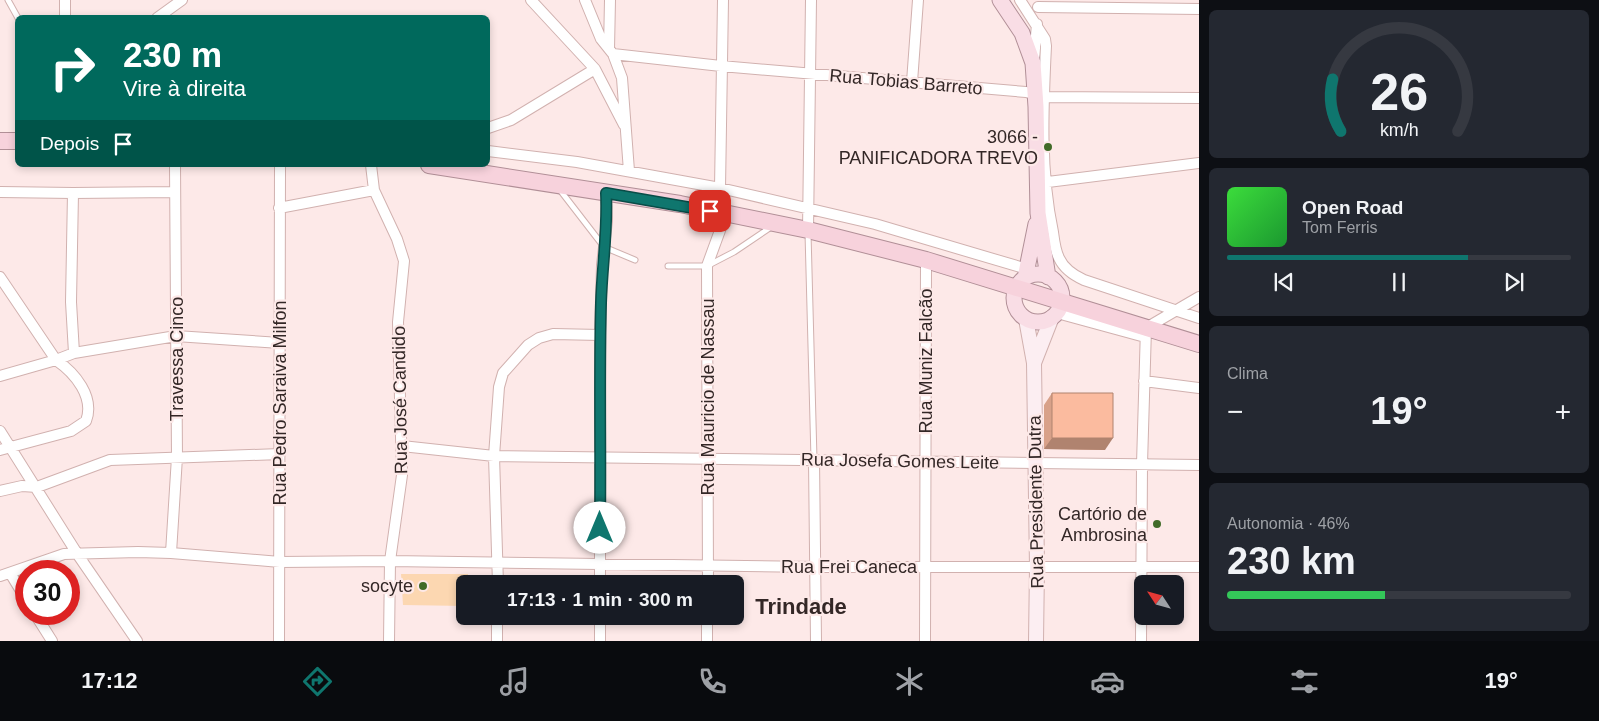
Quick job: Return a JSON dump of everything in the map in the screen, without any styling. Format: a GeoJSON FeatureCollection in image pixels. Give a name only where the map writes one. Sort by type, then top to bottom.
{"type":"FeatureCollection","features":[{"type":"Feature","properties":{"kind":"highway"},"geometry":{"type":"LineString","coordinates":[[0,141],[15,141]]}},
{"type":"Feature","properties":{"kind":"highway"},"geometry":{"type":"LineString","coordinates":[[442,167],[680,204],[778,223],[926,260],[1023,278],[1057,311],[1199,344]]}},
{"type":"Feature","properties":{"kind":"main road"},"geometry":{"type":"LineString","coordinates":[[1000,0],[1022,33],[1033,63],[1040,96],[1041,183],[1038,213],[1015,305],[1026,319],[1034,363]]}},
{"type":"Feature","properties":{"kind":"main road"},"geometry":{"type":"LineString","coordinates":[[1038,213],[1048,277]]}},
{"type":"Feature","properties":{"kind":"main road"},"geometry":{"type":"LineString","coordinates":[[1023,278],[1041,274],[1048,277],[1060,288],[1057,311],[1034,363]]}},
{"type":"Feature","properties":{"kind":"main road"},"geometry":{"type":"LineString","coordinates":[[1026,319],[1039,322],[1057,311]]}},
{"type":"Feature","properties":{"kind":"main road","name":"Rua Presidente Dutra"},"geometry":{"type":"LineString","coordinates":[[1034,363],[1037,566],[1036,641]]}},
{"type":"Feature","properties":{"kind":"street"},"geometry":{"type":"LineString","coordinates":[[65,0],[65,15]]}},
{"type":"Feature","properties":{"kind":"street"},"geometry":{"type":"LineString","coordinates":[[161,15],[182,0]]}},
{"type":"Feature","properties":{"kind":"street"},"geometry":{"type":"LineString","coordinates":[[531,0],[595,69],[626,129]]}},
{"type":"Feature","properties":{"kind":"street"},"geometry":{"type":"LineString","coordinates":[[585,0],[595,26],[611,51],[624,88],[629,171]]}},
{"type":"Feature","properties":{"kind":"street"},"geometry":{"type":"LineString","coordinates":[[610,0],[611,51]]}},
{"type":"Feature","properties":{"kind":"street"},"geometry":{"type":"LineString","coordinates":[[723,0],[720,188],[726,214]]}},
{"type":"Feature","properties":{"kind":"street"},"geometry":{"type":"LineString","coordinates":[[808,230],[811,0]]}},
{"type":"Feature","properties":{"kind":"street"},"geometry":{"type":"LineString","coordinates":[[912,82],[918,0]]}},
{"type":"Feature","properties":{"kind":"street"},"geometry":{"type":"LineString","coordinates":[[1020,0],[1045,39],[1046,46],[1040,96]]}},
{"type":"Feature","properties":{"kind":"street"},"geometry":{"type":"LineString","coordinates":[[1033,63],[1038,3],[1199,10]]}},
{"type":"Feature","properties":{"kind":"street","name":"Rua Tobias Barreto"},"geometry":{"type":"LineString","coordinates":[[611,51],[721,66],[1026,92],[1040,96],[1199,98]]}},
{"type":"Feature","properties":{"kind":"street"},"geometry":{"type":"LineString","coordinates":[[490,127],[511,120],[595,69]]}},
{"type":"Feature","properties":{"kind":"street"},"geometry":{"type":"LineString","coordinates":[[490,151],[551,158],[720,188],[875,224],[1023,278]]}},
{"type":"Feature","properties":{"kind":"street"},"geometry":{"type":"LineString","coordinates":[[1199,163],[1041,183],[1058,256],[1073,275],[1199,318]]}},
{"type":"Feature","properties":{"kind":"street","name":"Travessa Cinco"},"geometry":{"type":"LineString","coordinates":[[172,553],[177,457],[175,167]]}},
{"type":"Feature","properties":{"kind":"street","name":"Rua Pedro Saraiva Milfon"},"geometry":{"type":"LineString","coordinates":[[279,641],[280,167]]}},
{"type":"Feature","properties":{"kind":"street","name":"Rua José Candido"},"geometry":{"type":"LineString","coordinates":[[371,167],[374,190],[397,239],[404,261],[398,322],[402,474],[390,561],[389,641]]}},
{"type":"Feature","properties":{"kind":"street"},"geometry":{"type":"LineString","coordinates":[[280,208],[374,190]]}},
{"type":"Feature","properties":{"kind":"street"},"geometry":{"type":"LineString","coordinates":[[0,192],[73,194],[175,192]]}},
{"type":"Feature","properties":{"kind":"street"},"geometry":{"type":"LineString","coordinates":[[600,575],[600,335],[602,264],[607,221],[606,193]]}},
{"type":"Feature","properties":{"kind":"street"},"geometry":{"type":"LineString","coordinates":[[73,194],[71,302],[74,353]]}},
{"type":"Feature","properties":{"kind":"street","name":"Rua Mauricio de Nassau"},"geometry":{"type":"LineString","coordinates":[[708,575],[707,266],[726,214]]}},
{"type":"Feature","properties":{"kind":"street","name":"Rua Muniz Falcão"},"geometry":{"type":"LineString","coordinates":[[925,641],[926,260]]}},
{"type":"Feature","properties":{"kind":"street"},"geometry":{"type":"LineString","coordinates":[[0,277],[56,360],[70,370],[82,387],[88,415],[81,426],[71,430],[0,450]]}},
{"type":"Feature","properties":{"kind":"street"},"geometry":{"type":"LineString","coordinates":[[1141,641],[1142,464],[1146,333],[1175,310],[1199,297]]}},
{"type":"Feature","properties":{"kind":"street"},"geometry":{"type":"LineString","coordinates":[[498,575],[494,456],[499,387],[503,374],[513,360],[528,345],[539,338],[553,334],[600,335]]}},
{"type":"Feature","properties":{"kind":"street"},"geometry":{"type":"LineString","coordinates":[[0,376],[74,353],[176,336],[280,343]]}},
{"type":"Feature","properties":{"kind":"street"},"geometry":{"type":"LineString","coordinates":[[1144,381],[1199,388]]}},
{"type":"Feature","properties":{"kind":"street"},"geometry":{"type":"LineString","coordinates":[[0,431],[37,487],[78,555],[136,641]]}},
{"type":"Feature","properties":{"kind":"street","name":"Rua Josefa Gomes Leite"},"geometry":{"type":"LineString","coordinates":[[402,446],[494,456],[1199,465]]}},
{"type":"Feature","properties":{"kind":"street"},"geometry":{"type":"LineString","coordinates":[[0,491],[22,486],[37,487],[104,461],[280,454]]}},
{"type":"Feature","properties":{"kind":"street"},"geometry":{"type":"LineString","coordinates":[[814,459],[816,641]]}},
{"type":"Feature","properties":{"kind":"street","name":"Rua Frei Caneca"},"geometry":{"type":"LineString","coordinates":[[5,575],[50,558],[78,555],[172,553],[280,562],[390,561],[815,567],[1199,567]]}},
{"type":"Feature","properties":{"kind":"street"},"geometry":{"type":"LineString","coordinates":[[5,575],[15,586]]}},
{"type":"Feature","properties":{"kind":"street"},"geometry":{"type":"LineString","coordinates":[[42,625],[52,641]]}},
{"type":"Feature","properties":{"kind":"street"},"geometry":{"type":"LineString","coordinates":[[496,641],[497,625]]}},
{"type":"Feature","properties":{"kind":"street"},"geometry":{"type":"LineString","coordinates":[[600,625],[600,641]]}},
{"type":"Feature","properties":{"kind":"street"},"geometry":{"type":"LineString","coordinates":[[707,625],[707,641]]}},
{"type":"Feature","properties":{"kind":"lane"},"geometry":{"type":"LineString","coordinates":[[8,0],[16,15]]}},
{"type":"Feature","properties":{"kind":"lane"},"geometry":{"type":"LineString","coordinates":[[556,185],[604,247],[635,260]]}},
{"type":"Feature","properties":{"kind":"lane"},"geometry":{"type":"LineString","coordinates":[[668,266],[707,266],[734,252],[778,223]]}},
{"type":"Feature","properties":{"kind":"lane"},"geometry":{"type":"LineString","coordinates":[[808,230],[814,459]]}},
{"type":"Feature","properties":{"kind":"shaded area"},"geometry":{"type":"Polygon","coordinates":[[[401,574],[468,574],[456,575],[456,606],[403,605],[401,574]]]}},
{"type":"Feature","properties":{"kind":"building"},"geometry":{"type":"Polygon","coordinates":[[[1052,393],[1113,393],[1113,438],[1052,438],[1052,393]]]}},
{"type":"Feature","properties":{"kind":"place","name":"3066 - PANIFICADORA TREVO"},"geometry":{"type":"Point","coordinates":[1048,147]}},
{"type":"Feature","properties":{"kind":"place","name":"Cartório de Ambrosina"},"geometry":{"type":"Point","coordinates":[1157,524]}},
{"type":"Feature","properties":{"kind":"place","name":"socyte"},"geometry":{"type":"Point","coordinates":[423,586]}},
{"type":"Feature","properties":{"kind":"district","name":"Trindade"},"geometry":{"type":"Point","coordinates":[801,606]}},
{"type":"Feature","properties":{"kind":"route"},"geometry":{"type":"LineString","coordinates":[[600,528],[600,335],[602,264],[607,221],[606,193],[680,204],[710,211]]}}]}
